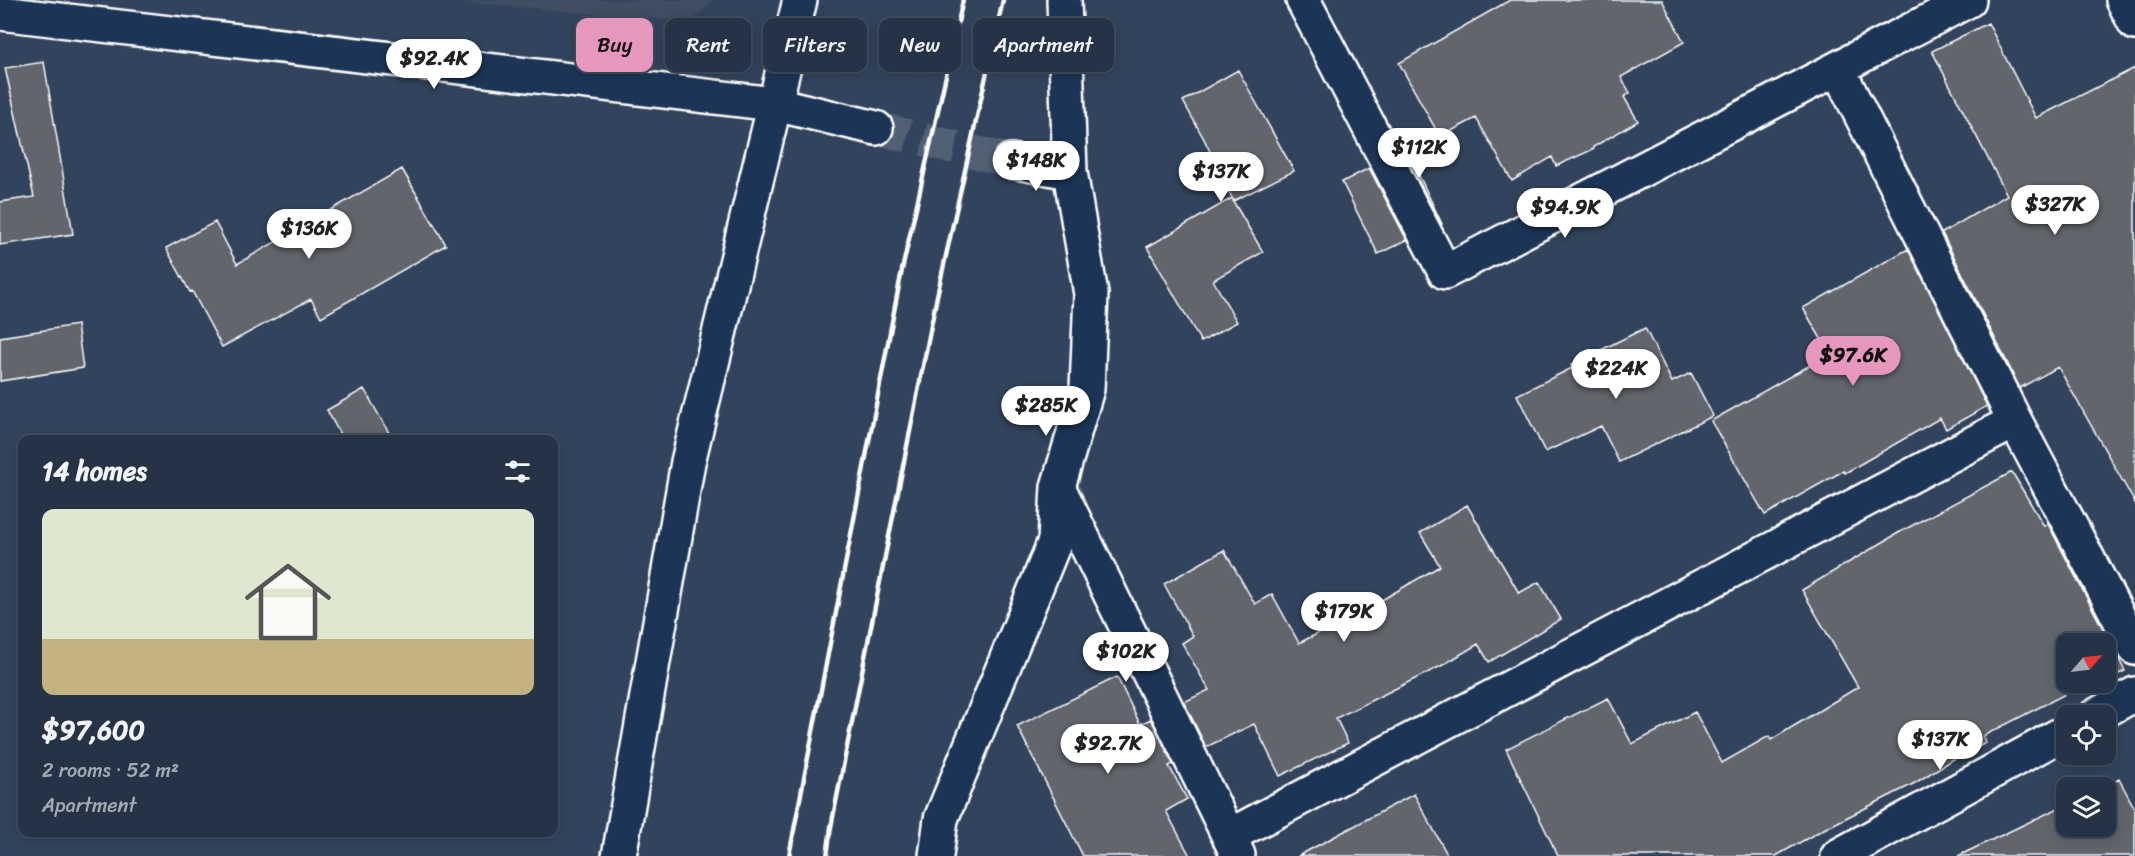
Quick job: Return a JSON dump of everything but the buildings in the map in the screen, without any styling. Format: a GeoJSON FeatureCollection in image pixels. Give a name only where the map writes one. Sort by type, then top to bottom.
{"type":"FeatureCollection","features":[{"type":"Feature","properties":{"kind":"street"},"geometry":{"type":"LineString","coordinates":[[619,856],[687,462],[800,0]]}},
{"type":"Feature","properties":{"kind":"street"},"geometry":{"type":"LineString","coordinates":[[936,856],[941,819],[1055,541],[1058,487],[1087,388],[1091,294],[1070,172],[1064,0]]}},
{"type":"Feature","properties":{"kind":"street"},"geometry":{"type":"LineString","coordinates":[[1303,0],[1445,272],[1838,69],[1927,10],[1970,0]]}},
{"type":"Feature","properties":{"kind":"street"},"geometry":{"type":"LineString","coordinates":[[2123,0],[2135,23]]}},
{"type":"Feature","properties":{"kind":"street"},"geometry":{"type":"LineString","coordinates":[[0,13],[775,104],[876,128]]}},
{"type":"Feature","properties":{"kind":"street"},"geometry":{"type":"LineString","coordinates":[[1838,69],[2015,420],[2135,648]]}},
{"type":"Feature","properties":{"kind":"street"},"geometry":{"type":"LineString","coordinates":[[1011,161],[1070,172]]}},
{"type":"Feature","properties":{"kind":"street"},"geometry":{"type":"LineString","coordinates":[[1058,487],[1234,846],[2015,420]]}},
{"type":"Feature","properties":{"kind":"street"},"geometry":{"type":"LineString","coordinates":[[2114,705],[2135,693]]}},
{"type":"Feature","properties":{"kind":"street"},"geometry":{"type":"LineString","coordinates":[[1838,856],[2056,737]]}},
{"type":"Feature","properties":{"kind":"shaded area"},"geometry":{"type":"Polygon","coordinates":[[[439,0],[713,0],[695,18],[645,18],[439,0]]]}},
{"type":"Feature","properties":{"kind":"tunnel"},"geometry":{"type":"LineString","coordinates":[[876,128],[1011,161]]}},
{"type":"Feature","properties":{"kind":"railway"},"geometry":{"type":"LineString","coordinates":[[789,856],[902,270],[963,0]]}},
{"type":"Feature","properties":{"kind":"railway"},"geometry":{"type":"LineString","coordinates":[[827,856],[937,296],[1003,0]]}}]}
